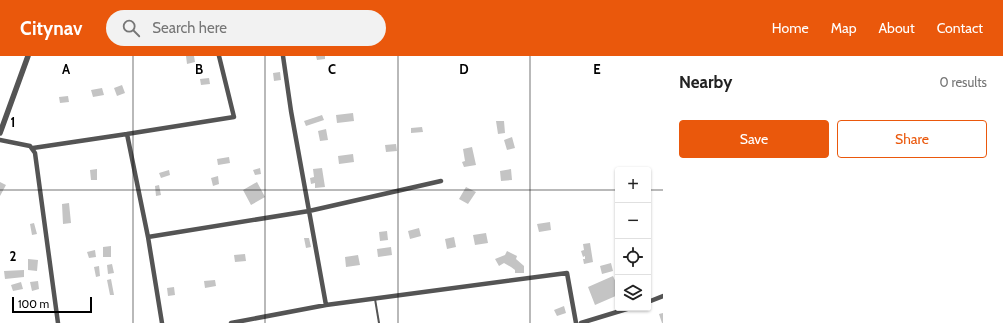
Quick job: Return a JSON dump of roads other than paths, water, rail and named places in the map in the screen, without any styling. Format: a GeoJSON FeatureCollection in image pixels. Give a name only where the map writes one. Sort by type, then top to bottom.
{"type":"FeatureCollection","features":[{"type":"Feature","properties":{"kind":"street"},"geometry":{"type":"LineString","coordinates":[[0,133],[28,56]]}},
{"type":"Feature","properties":{"kind":"street"},"geometry":{"type":"LineString","coordinates":[[0,140],[33,148],[234,117],[219,56]]}},
{"type":"Feature","properties":{"kind":"street"},"geometry":{"type":"LineString","coordinates":[[283,56],[326,306]]}},
{"type":"Feature","properties":{"kind":"street"},"geometry":{"type":"LineString","coordinates":[[127,134],[148,237],[162,323]]}},
{"type":"Feature","properties":{"kind":"street"},"geometry":{"type":"LineString","coordinates":[[33,148],[35,153],[58,323]]}},
{"type":"Feature","properties":{"kind":"street"},"geometry":{"type":"LineString","coordinates":[[148,237],[309,211],[441,181]]}},
{"type":"Feature","properties":{"kind":"street"},"geometry":{"type":"LineString","coordinates":[[231,323],[326,306],[567,273],[576,323]]}},
{"type":"Feature","properties":{"kind":"street"},"geometry":{"type":"LineString","coordinates":[[651,301],[663,296]]}},
{"type":"Feature","properties":{"kind":"street"},"geometry":{"type":"LineString","coordinates":[[582,323],[620,311]]}},
{"type":"Feature","properties":{"kind":"lane"},"geometry":{"type":"LineString","coordinates":[[375,299],[379,323]]}}]}
